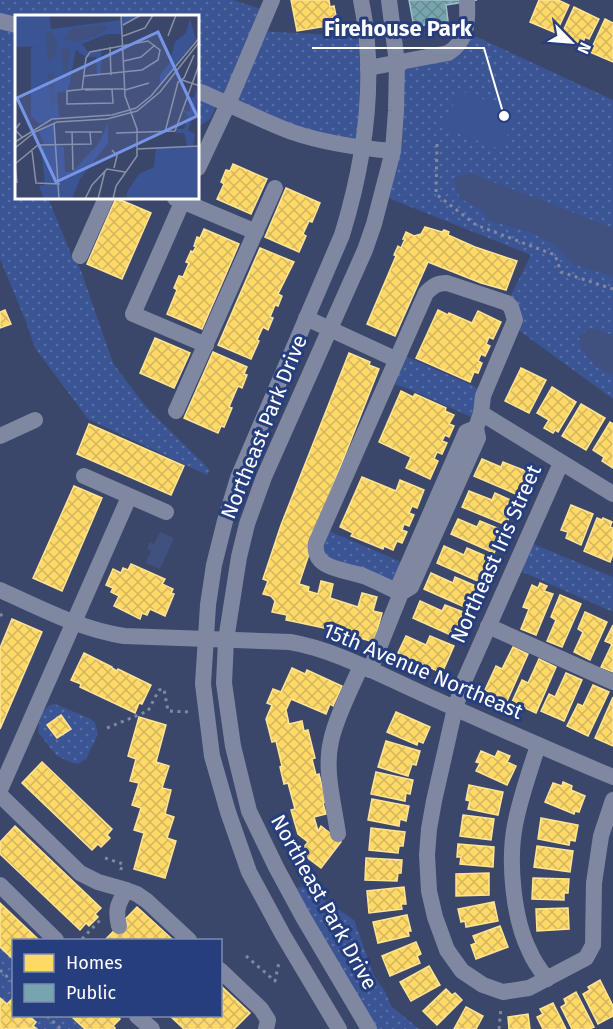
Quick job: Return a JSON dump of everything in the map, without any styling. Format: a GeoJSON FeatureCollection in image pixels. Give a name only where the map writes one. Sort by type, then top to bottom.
{"type":"FeatureCollection","features":[{"type":"Feature","properties":{"kind":"street"},"geometry":{"type":"LineString","coordinates":[[200,164],[272,0]]}},
{"type":"Feature","properties":{"kind":"street","name":"Northeast Park Drive"},"geometry":{"type":"LineString","coordinates":[[339,1029],[283,935],[249,872],[231,822],[212,756],[203,684],[208,605],[214,565],[238,478],[342,235],[351,206],[359,170],[368,90],[361,0]]}},
{"type":"Feature","properties":{"kind":"street","name":"Northeast Park Drive"},"geometry":{"type":"LineString","coordinates":[[369,1029],[303,917],[249,811],[233,746],[224,683],[226,640],[239,557],[247,524],[264,477],[365,250],[393,151],[396,63],[389,0]]}},
{"type":"Feature","properties":{"kind":"street"},"geometry":{"type":"LineString","coordinates":[[368,68],[448,53],[455,49],[466,32],[468,18],[466,2]]}},
{"type":"Feature","properties":{"kind":"street"},"geometry":{"type":"LineString","coordinates":[[0,21],[15,25]]}},
{"type":"Feature","properties":{"kind":"street"},"geometry":{"type":"LineString","coordinates":[[200,92],[292,132],[362,148],[393,151]]}},
{"type":"Feature","properties":{"kind":"street"},"geometry":{"type":"LineString","coordinates":[[176,411],[275,188]]}},
{"type":"Feature","properties":{"kind":"street"},"geometry":{"type":"LineString","coordinates":[[80,256],[105,200]]}},
{"type":"Feature","properties":{"kind":"street"},"geometry":{"type":"LineString","coordinates":[[181,200],[133,314],[206,345]]}},
{"type":"Feature","properties":{"kind":"street"},"geometry":{"type":"LineString","coordinates":[[183,200],[256,232]]}},
{"type":"Feature","properties":{"kind":"street"},"geometry":{"type":"LineString","coordinates":[[338,834],[329,768],[329,753],[334,729],[401,593],[411,587],[478,438],[478,421],[483,396],[515,320],[512,307],[507,303],[447,283],[432,286],[426,293],[316,543],[315,551],[325,564],[335,569],[365,576],[401,593]]}},
{"type":"Feature","properties":{"kind":"street"},"geometry":{"type":"LineString","coordinates":[[306,318],[395,359]]}},
{"type":"Feature","properties":{"kind":"street"},"geometry":{"type":"LineString","coordinates":[[0,436],[36,420]]}},
{"type":"Feature","properties":{"kind":"street"},"geometry":{"type":"LineString","coordinates":[[478,421],[561,463],[613,494]]}},
{"type":"Feature","properties":{"kind":"street","name":"Northeast Iris Street"},"geometry":{"type":"LineString","coordinates":[[548,979],[530,988],[503,992],[483,985],[462,971],[447,950],[435,917],[429,891],[427,855],[434,801],[455,708],[465,679],[561,463]]}},
{"type":"Feature","properties":{"kind":"street"},"geometry":{"type":"LineString","coordinates":[[84,476],[166,512]]}},
{"type":"Feature","properties":{"kind":"street"},"geometry":{"type":"LineString","coordinates":[[0,790],[129,496]]}},
{"type":"Feature","properties":{"kind":"street","name":"15th Avenue Northeast"},"geometry":{"type":"LineString","coordinates":[[0,590],[74,623],[96,631],[124,636],[305,644],[613,777]]}},
{"type":"Feature","properties":{"kind":"street"},"geometry":{"type":"LineString","coordinates":[[488,627],[613,682]]}},
{"type":"Feature","properties":{"kind":"street"},"geometry":{"type":"LineString","coordinates":[[538,745],[521,797],[514,828],[512,860],[520,928],[530,953],[548,979],[586,958],[592,945],[596,865],[601,836],[613,800]]}},
{"type":"Feature","properties":{"kind":"street"},"geometry":{"type":"LineString","coordinates":[[0,795],[80,873],[98,882],[123,879]]}},
{"type":"Feature","properties":{"kind":"street"},"geometry":{"type":"LineString","coordinates":[[119,926],[116,914],[123,879]]}},
{"type":"Feature","properties":{"kind":"street"},"geometry":{"type":"LineString","coordinates":[[123,879],[188,939]]}},
{"type":"Feature","properties":{"kind":"street"},"geometry":{"type":"LineString","coordinates":[[0,885],[55,939]]}},
{"type":"Feature","properties":{"kind":"street"},"geometry":{"type":"LineString","coordinates":[[222,972],[261,1009],[267,1020],[267,1029]]}},
{"type":"Feature","properties":{"kind":"street"},"geometry":{"type":"LineString","coordinates":[[138,1017],[152,1029]]}},
{"type":"Feature","properties":{"kind":"path"},"geometry":{"type":"LineString","coordinates":[[437,144],[436,194],[476,225],[555,255],[561,272],[613,289]]}},
{"type":"Feature","properties":{"kind":"path"},"geometry":{"type":"LineString","coordinates":[[0,616],[4,612]]}},
{"type":"Feature","properties":{"kind":"path"},"geometry":{"type":"LineString","coordinates":[[107,728],[148,711],[159,690],[164,689],[168,711],[188,712]]}},
{"type":"Feature","properties":{"kind":"path"},"geometry":{"type":"LineString","coordinates":[[105,858],[123,864],[123,879]]}},
{"type":"Feature","properties":{"kind":"path"},"geometry":{"type":"LineString","coordinates":[[110,870],[123,879]]}},
{"type":"Feature","properties":{"kind":"path"},"geometry":{"type":"LineString","coordinates":[[82,939],[105,914]]}},
{"type":"Feature","properties":{"kind":"path"},"geometry":{"type":"LineString","coordinates":[[246,956],[274,981],[279,963]]}},
{"type":"Feature","properties":{"kind":"path"},"geometry":{"type":"LineString","coordinates":[[0,970],[12,981]]}},
{"type":"Feature","properties":{"kind":"path"},"geometry":{"type":"LineString","coordinates":[[499,1029],[501,1006]]}},
{"type":"Feature","properties":{"kind":"path"},"geometry":{"type":"LineString","coordinates":[[48,1017],[61,1029]]}},
{"type":"Feature","properties":{"kind":"shaded area"},"geometry":{"type":"Polygon","coordinates":[[[0,0],[233,0],[267,11],[259,31],[366,37],[362,148],[219,100],[210,119],[200,126],[200,15],[15,15],[15,200],[49,200],[73,259],[80,268],[113,363],[146,407],[210,470],[207,475],[88,419],[35,348],[0,259],[0,0]]]}},
{"type":"Feature","properties":{"kind":"shaded area"},"geometry":{"type":"Polygon","coordinates":[[[466,32],[613,100],[613,399],[513,326],[507,303],[531,255],[381,195],[397,63],[448,53],[466,32]]]}},
{"type":"Feature","properties":{"kind":"shaded area"},"geometry":{"type":"Polygon","coordinates":[[[458,90],[516,111],[502,150],[444,128],[458,90]]]}},
{"type":"Feature","properties":{"kind":"shaded area"},"geometry":{"type":"Polygon","coordinates":[[[470,173],[613,228],[613,276],[573,264],[556,246],[533,233],[488,220],[483,211],[460,198],[453,179],[470,173]]]}},
{"type":"Feature","properties":{"kind":"shaded area"},"geometry":{"type":"Polygon","coordinates":[[[591,328],[613,335],[613,374],[596,367],[581,347],[579,336],[591,328]]]}},
{"type":"Feature","properties":{"kind":"shaded area"},"geometry":{"type":"Polygon","coordinates":[[[398,353],[485,391],[478,420],[386,381],[398,353]]]}},
{"type":"Feature","properties":{"kind":"shaded area"},"geometry":{"type":"Polygon","coordinates":[[[322,528],[408,565],[400,583],[335,569],[316,543],[322,528]]]}},
{"type":"Feature","properties":{"kind":"shaded area"},"geometry":{"type":"Polygon","coordinates":[[[160,532],[174,538],[160,569],[145,563],[151,551],[147,549],[150,542],[154,544],[160,532]]]}},
{"type":"Feature","properties":{"kind":"shaded area"},"geometry":{"type":"Polygon","coordinates":[[[526,541],[613,577],[613,612],[514,568],[526,541]]]}},
{"type":"Feature","properties":{"kind":"shaded area"},"geometry":{"type":"Polygon","coordinates":[[[55,704],[91,719],[95,723],[98,734],[86,759],[78,764],[57,756],[38,732],[44,710],[55,704]]]}},
{"type":"Feature","properties":{"kind":"shaded area"},"geometry":{"type":"Polygon","coordinates":[[[305,887],[354,920],[374,976],[386,993],[391,1006],[419,1029],[369,1029],[287,888],[305,887]]]}},
{"type":"Feature","properties":{"kind":"shaded area"},"geometry":{"type":"Polygon","coordinates":[[[0,947],[12,959],[12,1002],[7,1004],[0,998],[0,947]]]}},
{"type":"Feature","properties":{"kind":"shaded area"},"geometry":{"type":"Polygon","coordinates":[[[30,1017],[72,1017],[85,1029],[35,1029],[33,1026],[36,1022],[30,1017]]]}},
{"type":"Feature","properties":{"kind":"building: Homes"},"geometry":{"type":"Polygon","coordinates":[[[291,0],[329,0],[330,7],[334,6],[336,16],[333,17],[334,25],[297,31],[291,0]]]}},
{"type":"Feature","properties":{"kind":"building: Homes"},"geometry":{"type":"Polygon","coordinates":[[[539,0],[558,0],[569,5],[556,33],[530,22],[539,0]]]}},
{"type":"Feature","properties":{"kind":"building: Homes"},"geometry":{"type":"Polygon","coordinates":[[[574,7],[599,19],[589,39],[585,37],[581,48],[560,38],[574,7]]]}},
{"type":"Feature","properties":{"kind":"building: Homes"},"geometry":{"type":"Polygon","coordinates":[[[605,19],[613,23],[613,62],[590,52],[605,19]]]}},
{"type":"Feature","properties":{"kind":"building: Homes"},"geometry":{"type":"Polygon","coordinates":[[[233,164],[267,179],[251,214],[217,199],[224,184],[221,182],[226,170],[230,171],[233,164]]]}},
{"type":"Feature","properties":{"kind":"building: Homes"},"geometry":{"type":"Polygon","coordinates":[[[286,188],[320,203],[312,222],[309,221],[303,234],[306,236],[299,252],[265,237],[286,188]]]}},
{"type":"Feature","properties":{"kind":"building: Homes"},"geometry":{"type":"Polygon","coordinates":[[[115,200],[121,200],[151,213],[122,279],[87,264],[115,200]]]}},
{"type":"Feature","properties":{"kind":"building: Homes"},"geometry":{"type":"Polygon","coordinates":[[[425,227],[442,232],[444,230],[449,232],[448,235],[475,247],[517,261],[506,290],[481,283],[428,262],[395,336],[367,324],[396,256],[394,255],[398,246],[401,248],[406,232],[414,236],[421,234],[425,227]]]}},
{"type":"Feature","properties":{"kind":"building: Homes"},"geometry":{"type":"Polygon","coordinates":[[[204,229],[239,244],[202,329],[167,314],[177,290],[174,288],[179,276],[183,277],[189,263],[186,262],[191,251],[193,252],[196,247],[194,246],[197,237],[200,238],[204,229]]]}},
{"type":"Feature","properties":{"kind":"building: Homes"},"geometry":{"type":"Polygon","coordinates":[[[260,248],[294,262],[278,294],[282,296],[270,317],[273,318],[268,330],[263,327],[251,359],[218,345],[260,248]]]}},
{"type":"Feature","properties":{"kind":"building: Homes"},"geometry":{"type":"Polygon","coordinates":[[[5,310],[11,324],[0,328],[0,312],[5,310]]]}},
{"type":"Feature","properties":{"kind":"building: Homes"},"geometry":{"type":"Polygon","coordinates":[[[438,310],[472,323],[478,311],[501,322],[493,339],[489,337],[486,344],[490,346],[485,356],[481,354],[478,361],[482,363],[478,373],[474,372],[470,382],[416,358],[438,310]]]}},
{"type":"Feature","properties":{"kind":"building: Homes"},"geometry":{"type":"Polygon","coordinates":[[[155,338],[190,353],[174,388],[140,373],[155,338]]]}},
{"type":"Feature","properties":{"kind":"building: Homes"},"geometry":{"type":"Polygon","coordinates":[[[213,352],[247,367],[244,374],[247,375],[242,388],[238,386],[224,427],[221,426],[218,433],[184,418],[213,352]]]}},
{"type":"Feature","properties":{"kind":"building: Homes"},"geometry":{"type":"Polygon","coordinates":[[[349,353],[370,362],[369,365],[379,369],[326,503],[299,584],[309,587],[308,591],[318,594],[321,581],[333,584],[330,598],[358,607],[362,593],[377,597],[373,611],[382,613],[374,642],[286,620],[287,615],[272,612],[275,601],[271,596],[263,594],[268,581],[263,579],[281,525],[349,353]]]}},
{"type":"Feature","properties":{"kind":"building: Homes"},"geometry":{"type":"Polygon","coordinates":[[[521,368],[546,380],[529,413],[505,401],[521,368]]]}},
{"type":"Feature","properties":{"kind":"building: Homes"},"geometry":{"type":"Polygon","coordinates":[[[552,387],[576,402],[558,432],[555,430],[553,433],[544,428],[549,420],[537,413],[552,387]]]}},
{"type":"Feature","properties":{"kind":"building: Homes"},"geometry":{"type":"Polygon","coordinates":[[[401,391],[413,397],[415,394],[446,408],[445,411],[454,415],[449,424],[454,426],[449,437],[445,435],[442,441],[447,443],[442,454],[437,452],[434,459],[438,461],[430,479],[406,468],[411,457],[379,442],[401,391]]]}},
{"type":"Feature","properties":{"kind":"building: Homes"},"geometry":{"type":"Polygon","coordinates":[[[581,404],[605,418],[586,450],[562,436],[581,404]]]}},
{"type":"Feature","properties":{"kind":"building: Homes"},"geometry":{"type":"Polygon","coordinates":[[[610,422],[613,424],[613,468],[602,461],[604,457],[593,450],[610,422]]]}},
{"type":"Feature","properties":{"kind":"building: Homes"},"geometry":{"type":"Polygon","coordinates":[[[89,424],[184,466],[171,495],[77,454],[89,424]]]}},
{"type":"Feature","properties":{"kind":"building: Homes"},"geometry":{"type":"Polygon","coordinates":[[[482,459],[501,467],[503,462],[531,473],[525,487],[522,486],[518,495],[474,476],[482,459]]]}},
{"type":"Feature","properties":{"kind":"building: Homes"},"geometry":{"type":"Polygon","coordinates":[[[362,477],[396,491],[400,480],[424,490],[417,508],[412,506],[409,513],[414,515],[409,526],[404,524],[402,530],[407,532],[402,543],[397,541],[393,550],[384,546],[383,549],[351,536],[353,533],[340,527],[362,477]]]}},
{"type":"Feature","properties":{"kind":"building: Homes"},"geometry":{"type":"Polygon","coordinates":[[[74,486],[102,498],[62,591],[33,578],[74,486]]]}},
{"type":"Feature","properties":{"kind":"building: Homes"},"geometry":{"type":"Polygon","coordinates":[[[469,491],[492,500],[495,493],[515,502],[506,525],[462,507],[469,491]]]}},
{"type":"Feature","properties":{"kind":"building: Homes"},"geometry":{"type":"Polygon","coordinates":[[[571,505],[593,514],[581,545],[566,538],[568,532],[561,530],[571,505]]]}},
{"type":"Feature","properties":{"kind":"building: Homes"},"geometry":{"type":"Polygon","coordinates":[[[597,518],[612,522],[610,527],[613,528],[613,554],[610,562],[584,551],[597,518]]]}},
{"type":"Feature","properties":{"kind":"building: Homes"},"geometry":{"type":"Polygon","coordinates":[[[458,519],[477,527],[480,521],[504,531],[494,553],[451,534],[458,519]]]}},
{"type":"Feature","properties":{"kind":"building: Homes"},"geometry":{"type":"Polygon","coordinates":[[[444,546],[464,555],[467,548],[490,558],[480,582],[437,563],[444,546]]]}},
{"type":"Feature","properties":{"kind":"building: Homes"},"geometry":{"type":"Polygon","coordinates":[[[131,564],[165,579],[162,584],[173,589],[171,593],[174,594],[165,616],[150,609],[147,615],[142,613],[140,619],[114,606],[119,596],[111,592],[113,588],[106,585],[113,569],[121,573],[123,568],[128,570],[131,564]]]}},
{"type":"Feature","properties":{"kind":"building: Homes"},"geometry":{"type":"Polygon","coordinates":[[[431,573],[453,583],[455,577],[478,587],[469,609],[424,589],[431,573]]]}},
{"type":"Feature","properties":{"kind":"building: Homes"},"geometry":{"type":"Polygon","coordinates":[[[540,583],[547,586],[544,591],[553,594],[536,635],[521,629],[529,609],[523,607],[532,585],[538,588],[540,583]]]}},
{"type":"Feature","properties":{"kind":"building: Homes"},"geometry":{"type":"Polygon","coordinates":[[[560,595],[581,604],[562,647],[547,641],[556,620],[551,617],[560,595]]]}},
{"type":"Feature","properties":{"kind":"building: Homes"},"geometry":{"type":"Polygon","coordinates":[[[420,601],[442,611],[445,605],[463,612],[453,636],[413,618],[420,601]]]}},
{"type":"Feature","properties":{"kind":"building: Homes"},"geometry":{"type":"Polygon","coordinates":[[[585,612],[607,622],[590,660],[574,652],[583,632],[578,629],[585,612]]]}},
{"type":"Feature","properties":{"kind":"building: Homes"},"geometry":{"type":"Polygon","coordinates":[[[12,619],[42,632],[0,729],[0,648],[12,619]]]}},
{"type":"Feature","properties":{"kind":"building: Homes"},"geometry":{"type":"Polygon","coordinates":[[[613,625],[613,672],[601,667],[612,644],[605,641],[613,625]]]}},
{"type":"Feature","properties":{"kind":"building: Homes"},"geometry":{"type":"Polygon","coordinates":[[[406,636],[426,645],[430,636],[454,646],[442,673],[398,653],[406,636]]]}},
{"type":"Feature","properties":{"kind":"building: Homes"},"geometry":{"type":"Polygon","coordinates":[[[513,647],[528,654],[507,701],[485,690],[496,666],[502,669],[513,647]]]}},
{"type":"Feature","properties":{"kind":"building: Homes"},"geometry":{"type":"Polygon","coordinates":[[[84,653],[117,671],[118,669],[151,685],[135,713],[80,687],[81,684],[71,680],[84,653]]]}},
{"type":"Feature","properties":{"kind":"building: Homes"},"geometry":{"type":"Polygon","coordinates":[[[539,659],[556,667],[536,713],[512,702],[522,680],[528,683],[539,659]]]}},
{"type":"Feature","properties":{"kind":"building: Homes"},"geometry":{"type":"Polygon","coordinates":[[[292,668],[305,674],[307,670],[342,686],[333,706],[330,704],[326,714],[291,699],[286,710],[289,724],[302,721],[304,731],[308,730],[315,758],[312,759],[316,775],[319,774],[326,802],[323,803],[326,814],[314,817],[318,831],[321,826],[341,842],[321,868],[300,852],[308,842],[298,834],[291,810],[295,809],[288,783],[284,784],[276,741],[272,742],[266,719],[272,705],[267,703],[273,689],[281,692],[292,668]]]}},
{"type":"Feature","properties":{"kind":"building: Homes"},"geometry":{"type":"Polygon","coordinates":[[[566,673],[582,680],[564,721],[541,711],[549,694],[555,697],[566,673]]]}},
{"type":"Feature","properties":{"kind":"building: Homes"},"geometry":{"type":"Polygon","coordinates":[[[593,685],[609,692],[588,736],[567,726],[578,704],[583,706],[593,685]]]}},
{"type":"Feature","properties":{"kind":"building: Homes"},"geometry":{"type":"Polygon","coordinates":[[[613,697],[613,746],[595,738],[613,697]]]}},
{"type":"Feature","properties":{"kind":"building: Homes"},"geometry":{"type":"Polygon","coordinates":[[[396,712],[430,727],[423,743],[418,741],[417,745],[387,732],[396,712]]]}},
{"type":"Feature","properties":{"kind":"building: Homes"},"geometry":{"type":"Polygon","coordinates":[[[61,715],[71,729],[57,738],[47,725],[61,715]]]}},
{"type":"Feature","properties":{"kind":"building: Homes"},"geometry":{"type":"Polygon","coordinates":[[[139,717],[166,725],[156,762],[169,766],[162,788],[171,790],[165,814],[174,817],[167,838],[176,841],[165,878],[134,869],[144,833],[134,830],[141,808],[132,805],[139,783],[130,781],[136,759],[128,756],[139,717]]]}},
{"type":"Feature","properties":{"kind":"building: Homes"},"geometry":{"type":"Polygon","coordinates":[[[386,741],[420,751],[416,765],[412,764],[408,776],[378,767],[386,741]]]}},
{"type":"Feature","properties":{"kind":"building: Homes"},"geometry":{"type":"Polygon","coordinates":[[[481,751],[495,757],[498,751],[510,756],[507,762],[516,766],[507,785],[476,771],[480,763],[476,762],[481,751]]]}},
{"type":"Feature","properties":{"kind":"building: Homes"},"geometry":{"type":"Polygon","coordinates":[[[42,762],[112,829],[107,835],[110,838],[101,847],[98,844],[92,850],[22,783],[42,762]]]}},
{"type":"Feature","properties":{"kind":"building: Homes"},"geometry":{"type":"Polygon","coordinates":[[[376,772],[413,780],[410,794],[406,793],[405,801],[371,794],[376,772]]]}},
{"type":"Feature","properties":{"kind":"building: Homes"},"geometry":{"type":"Polygon","coordinates":[[[563,782],[572,786],[571,790],[585,796],[579,812],[575,811],[574,814],[545,802],[553,783],[562,786],[563,782]]]}},
{"type":"Feature","properties":{"kind":"building: Homes"},"geometry":{"type":"Polygon","coordinates":[[[469,785],[503,792],[498,815],[468,809],[470,801],[466,800],[469,785]]]}},
{"type":"Feature","properties":{"kind":"building: Homes"},"geometry":{"type":"Polygon","coordinates":[[[372,799],[409,806],[406,821],[400,819],[399,826],[368,820],[372,799]]]}},
{"type":"Feature","properties":{"kind":"building: Homes"},"geometry":{"type":"Polygon","coordinates":[[[463,815],[494,819],[491,840],[460,836],[463,815]]]}},
{"type":"Feature","properties":{"kind":"building: Homes"},"geometry":{"type":"Polygon","coordinates":[[[541,818],[578,825],[575,841],[570,840],[569,845],[538,839],[541,818]]]}},
{"type":"Feature","properties":{"kind":"building: Homes"},"geometry":{"type":"Polygon","coordinates":[[[15,826],[101,908],[95,914],[98,917],[89,926],[86,923],[80,930],[0,854],[0,842],[15,826]]]}},
{"type":"Feature","properties":{"kind":"building: Homes"},"geometry":{"type":"Polygon","coordinates":[[[371,828],[405,832],[403,846],[399,846],[398,853],[369,850],[371,828]]]}},
{"type":"Feature","properties":{"kind":"building: Homes"},"geometry":{"type":"Polygon","coordinates":[[[458,844],[494,847],[493,867],[460,864],[461,857],[457,857],[458,844]]]}},
{"type":"Feature","properties":{"kind":"building: Homes"},"geometry":{"type":"Polygon","coordinates":[[[537,846],[573,851],[570,872],[534,867],[537,846]]]}},
{"type":"Feature","properties":{"kind":"building: Homes"},"geometry":{"type":"Polygon","coordinates":[[[366,858],[402,860],[401,873],[398,873],[397,881],[365,880],[366,858]]]}},
{"type":"Feature","properties":{"kind":"building: Homes"},"geometry":{"type":"Polygon","coordinates":[[[489,873],[489,895],[456,896],[456,874],[489,873]]]}},
{"type":"Feature","properties":{"kind":"building: Homes"},"geometry":{"type":"Polygon","coordinates":[[[533,878],[569,879],[568,893],[564,893],[564,900],[532,899],[533,878]]]}},
{"type":"Feature","properties":{"kind":"building: Homes"},"geometry":{"type":"Polygon","coordinates":[[[404,887],[406,904],[401,904],[402,909],[369,913],[367,891],[404,887]]]}},
{"type":"Feature","properties":{"kind":"building: Homes"},"geometry":{"type":"Polygon","coordinates":[[[494,902],[498,921],[466,927],[465,921],[461,922],[458,909],[494,902]]]}},
{"type":"Feature","properties":{"kind":"building: Homes"},"geometry":{"type":"Polygon","coordinates":[[[0,903],[38,939],[12,939],[12,958],[0,947],[0,903]]]}},
{"type":"Feature","properties":{"kind":"building: Homes"},"geometry":{"type":"Polygon","coordinates":[[[137,907],[172,939],[106,939],[137,907]]]}},
{"type":"Feature","properties":{"kind":"building: Homes"},"geometry":{"type":"Polygon","coordinates":[[[568,908],[569,929],[537,931],[536,909],[568,908]]]}},
{"type":"Feature","properties":{"kind":"building: Homes"},"geometry":{"type":"Polygon","coordinates":[[[407,915],[411,931],[408,931],[409,936],[378,943],[373,922],[407,915]]]}},
{"type":"Feature","properties":{"kind":"building: Homes"},"geometry":{"type":"Polygon","coordinates":[[[500,926],[508,947],[476,959],[471,945],[476,943],[473,936],[500,926]]]}},
{"type":"Feature","properties":{"kind":"building: Homes"},"geometry":{"type":"Polygon","coordinates":[[[416,942],[421,954],[417,956],[420,963],[390,976],[382,956],[416,942]]]}},
{"type":"Feature","properties":{"kind":"building: Homes"},"geometry":{"type":"Polygon","coordinates":[[[429,966],[440,985],[411,1001],[400,982],[429,966]]]}},
{"type":"Feature","properties":{"kind":"building: Homes"},"geometry":{"type":"Polygon","coordinates":[[[600,980],[613,1006],[613,1016],[598,1024],[583,994],[590,990],[588,987],[600,980]]]}},
{"type":"Feature","properties":{"kind":"building: Homes"},"geometry":{"type":"Polygon","coordinates":[[[222,987],[250,1013],[234,1029],[184,1029],[171,1017],[222,1017],[222,987]]]}},
{"type":"Feature","properties":{"kind":"building: Homes"},"geometry":{"type":"Polygon","coordinates":[[[446,989],[452,995],[455,993],[462,1000],[437,1025],[423,1011],[446,989]]]}},
{"type":"Feature","properties":{"kind":"building: Homes"},"geometry":{"type":"Polygon","coordinates":[[[576,992],[594,1027],[572,1029],[561,1007],[566,1004],[564,999],[576,992]]]}},
{"type":"Feature","properties":{"kind":"building: Homes"},"geometry":{"type":"Polygon","coordinates":[[[0,998],[7,1004],[12,999],[12,1017],[30,1017],[36,1022],[33,1026],[36,1028],[0,1029],[0,998]]]}},
{"type":"Feature","properties":{"kind":"building: Homes"},"geometry":{"type":"Polygon","coordinates":[[[553,1003],[566,1029],[543,1029],[537,1017],[543,1014],[540,1009],[553,1003]]]}},
{"type":"Feature","properties":{"kind":"building: Homes"},"geometry":{"type":"Polygon","coordinates":[[[466,1007],[483,1016],[476,1029],[454,1029],[466,1007]]]}},
{"type":"Feature","properties":{"kind":"building: Homes"},"geometry":{"type":"Polygon","coordinates":[[[528,1014],[530,1029],[509,1029],[508,1017],[528,1014]]]}},
{"type":"Feature","properties":{"kind":"building: Homes"},"geometry":{"type":"Polygon","coordinates":[[[72,1017],[118,1017],[120,1019],[113,1026],[114,1029],[85,1029],[72,1017]]]}},
{"type":"Feature","properties":{"kind":"building: Public"},"geometry":{"type":"Polygon","coordinates":[[[409,0],[477,0],[446,5],[448,21],[414,27],[409,0]]]}},
{"type":"Feature","properties":{"kind":"place","name":"Firehouse Park"},"geometry":{"type":"Point","coordinates":[504,116]}}]}
